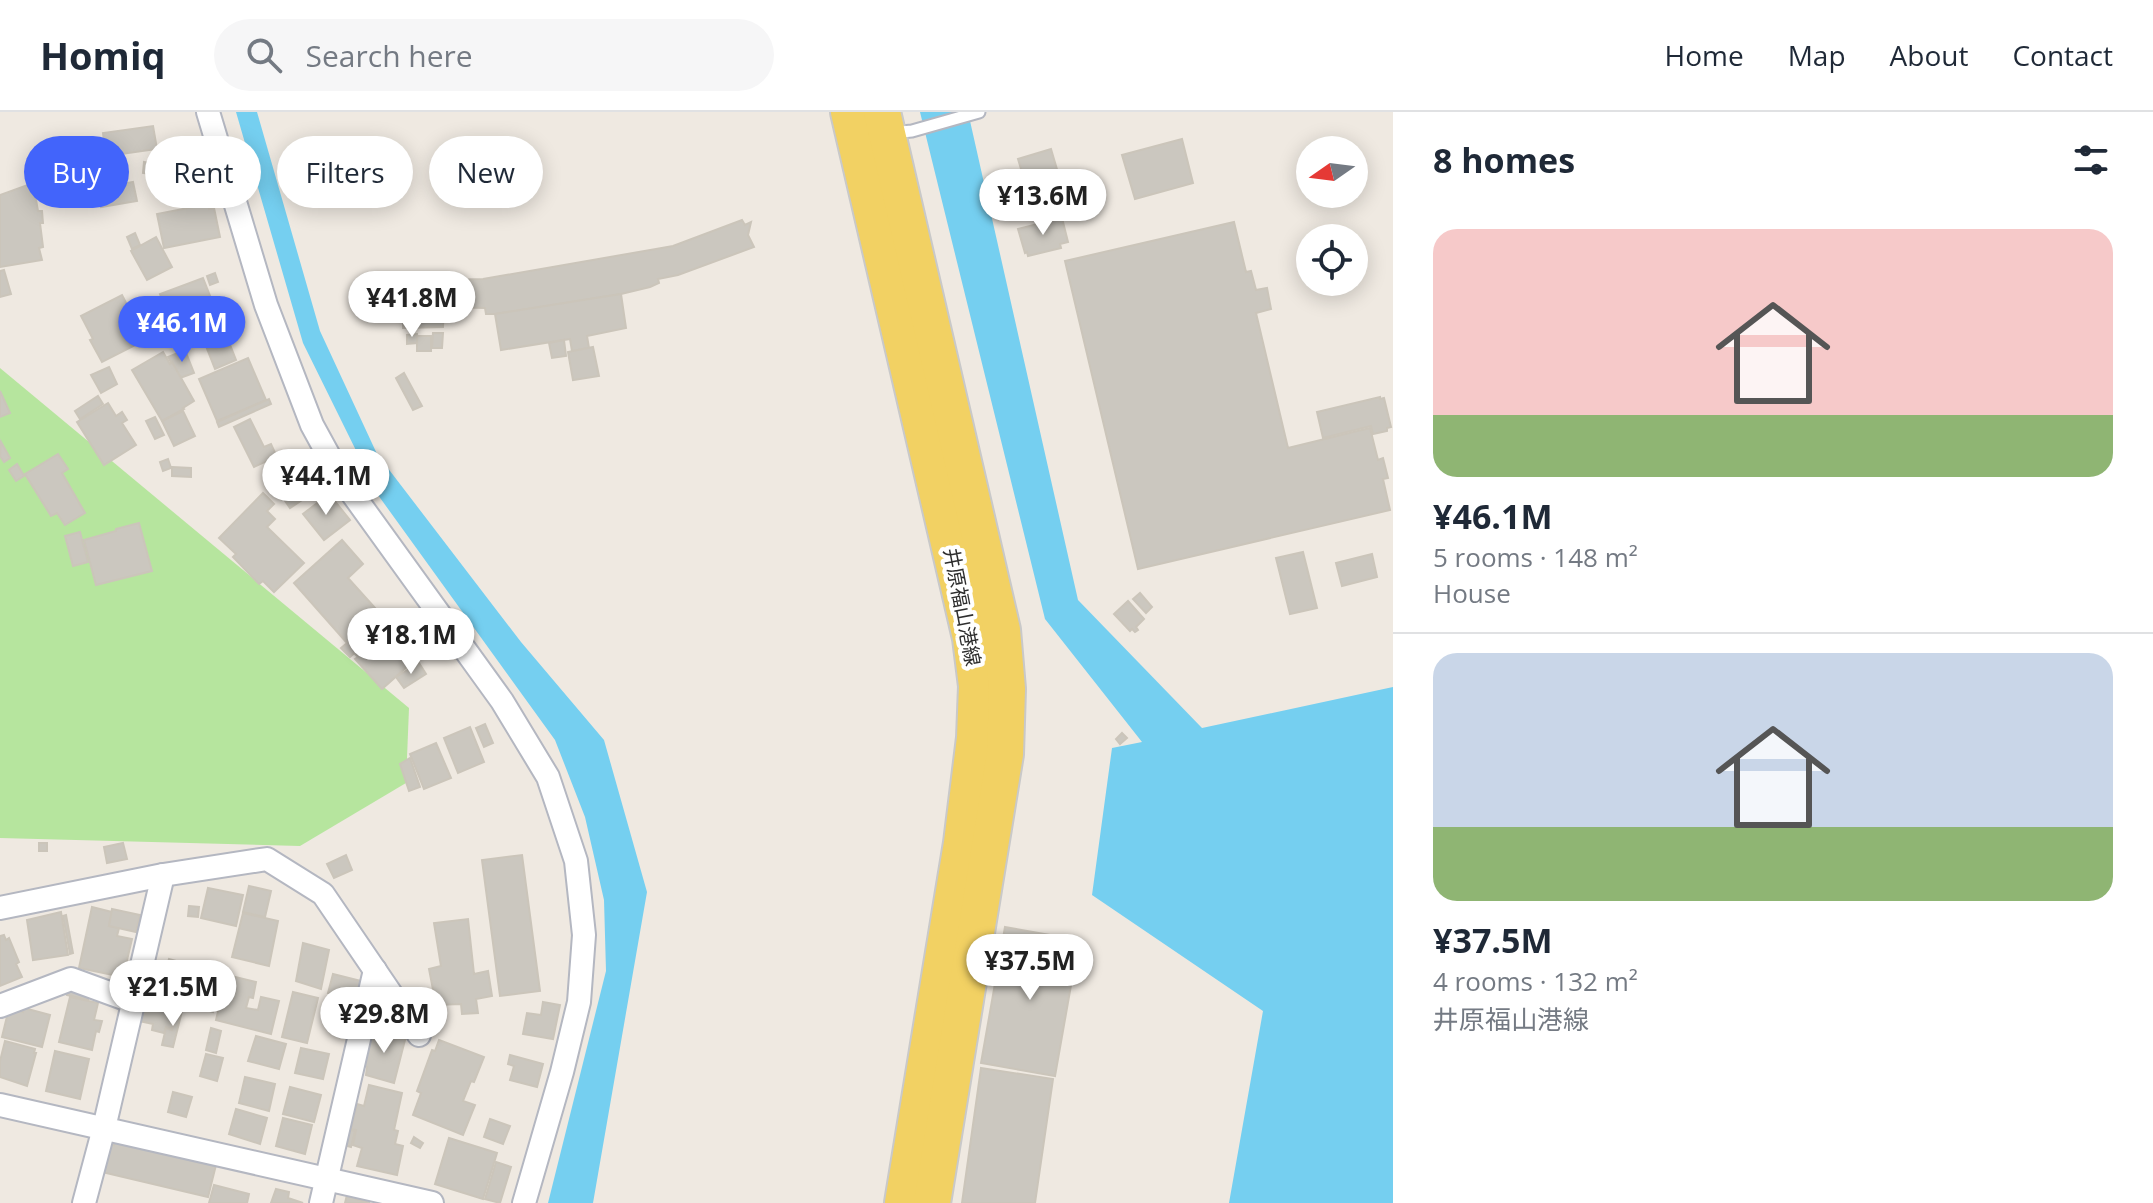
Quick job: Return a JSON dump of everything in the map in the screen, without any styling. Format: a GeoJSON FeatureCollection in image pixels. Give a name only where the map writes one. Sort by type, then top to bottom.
{"type":"FeatureCollection","features":[{"type":"Feature","properties":{"kind":"main road","name":"井原福山港線"},"geometry":{"type":"LineString","coordinates":[[877,126],[971,638],[977,686],[975,738],[962,843],[903,1203]]}},
{"type":"Feature","properties":{"kind":"main road","name":"井原福山港線"},"geometry":{"type":"LineString","coordinates":[[877,126],[1002,630],[1007,689],[1005,754],[932,1203]]}},
{"type":"Feature","properties":{"kind":"street"},"geometry":{"type":"LineString","coordinates":[[208,112],[266,305],[312,425],[341,478],[502,701],[548,777],[576,861],[584,935],[579,1002],[524,1203]]}},
{"type":"Feature","properties":{"kind":"street"},"geometry":{"type":"LineString","coordinates":[[0,908],[163,875],[267,859],[323,894],[419,1035]]}},
{"type":"Feature","properties":{"kind":"street"},"geometry":{"type":"LineString","coordinates":[[84,1203],[163,875]]}},
{"type":"Feature","properties":{"kind":"street"},"geometry":{"type":"LineString","coordinates":[[321,1203],[375,970]]}},
{"type":"Feature","properties":{"kind":"street"},"geometry":{"type":"LineString","coordinates":[[0,1006],[71,979],[134,1002]]}},
{"type":"Feature","properties":{"kind":"street"},"geometry":{"type":"LineString","coordinates":[[0,1105],[432,1203]]}},
{"type":"Feature","properties":{"kind":"lane"},"geometry":{"type":"LineString","coordinates":[[877,126],[979,112]]}},
{"type":"Feature","properties":{"kind":"green space"},"geometry":{"type":"Polygon","coordinates":[[[0,368],[409,708],[406,783],[300,846],[0,838],[0,368]]]}},
{"type":"Feature","properties":{"kind":"water"},"geometry":{"type":"Polygon","coordinates":[[[236,112],[257,112],[277,182],[277,208],[285,208],[320,331],[377,454],[521,642],[604,740],[647,892],[593,1203],[548,1203],[606,971],[604,900],[585,817],[555,740],[378,495],[303,343],[261,198],[261,136],[243,136],[236,112]]]}},
{"type":"Feature","properties":{"kind":"water"},"geometry":{"type":"Polygon","coordinates":[[[920,112],[968,112],[1078,600],[1202,728],[1393,687],[1393,1203],[1229,1203],[1263,1011],[1092,895],[1112,748],[1142,742],[1045,619],[920,112]]]}},
{"type":"Feature","properties":{"kind":"building"},"geometry":{"type":"Polygon","coordinates":[[[153,126],[155,136],[145,136],[145,151],[129,153],[129,136],[103,136],[103,133],[153,126]]]}},
{"type":"Feature","properties":{"kind":"building"},"geometry":{"type":"Polygon","coordinates":[[[1182,139],[1193,183],[1135,199],[1122,155],[1182,139]]]}},
{"type":"Feature","properties":{"kind":"building"},"geometry":{"type":"Polygon","coordinates":[[[1051,149],[1069,210],[1036,219],[1018,159],[1051,149]]]}},
{"type":"Feature","properties":{"kind":"building"},"geometry":{"type":"Polygon","coordinates":[[[133,182],[137,201],[129,202],[129,183],[133,182]]]}},
{"type":"Feature","properties":{"kind":"building"},"geometry":{"type":"Polygon","coordinates":[[[24,186],[24,208],[42,211],[43,247],[39,248],[42,260],[0,267],[0,195],[24,186]]]}},
{"type":"Feature","properties":{"kind":"building"},"geometry":{"type":"Polygon","coordinates":[[[188,208],[214,208],[220,237],[164,248],[157,214],[188,208]]]}},
{"type":"Feature","properties":{"kind":"building"},"geometry":{"type":"Polygon","coordinates":[[[1062,218],[1068,242],[1060,244],[1061,248],[1028,256],[1018,229],[1062,218]]]}},
{"type":"Feature","properties":{"kind":"building"},"geometry":{"type":"Polygon","coordinates":[[[742,220],[745,225],[751,222],[748,235],[754,247],[678,275],[658,279],[659,283],[650,287],[495,314],[486,314],[485,308],[444,307],[443,327],[403,328],[404,281],[483,279],[673,246],[742,220]]]}},
{"type":"Feature","properties":{"kind":"building"},"geometry":{"type":"Polygon","coordinates":[[[1234,222],[1246,272],[1251,271],[1256,290],[1267,288],[1271,309],[1256,313],[1288,448],[1370,428],[1378,460],[1383,458],[1388,478],[1383,479],[1390,510],[1138,569],[1065,261],[1234,222]]]}},
{"type":"Feature","properties":{"kind":"building"},"geometry":{"type":"Polygon","coordinates":[[[135,233],[140,245],[132,249],[127,237],[135,233]]]}},
{"type":"Feature","properties":{"kind":"building"},"geometry":{"type":"Polygon","coordinates":[[[156,237],[172,267],[147,280],[131,251],[156,237]]]}},
{"type":"Feature","properties":{"kind":"building"},"geometry":{"type":"Polygon","coordinates":[[[4,270],[11,294],[0,297],[0,271],[4,270]]]}},
{"type":"Feature","properties":{"kind":"building"},"geometry":{"type":"Polygon","coordinates":[[[215,273],[218,282],[210,285],[207,276],[215,273]]]}},
{"type":"Feature","properties":{"kind":"building"},"geometry":{"type":"Polygon","coordinates":[[[203,278],[216,311],[173,327],[160,294],[203,278]]]}},
{"type":"Feature","properties":{"kind":"building"},"geometry":{"type":"Polygon","coordinates":[[[621,294],[626,328],[587,336],[589,348],[572,351],[570,339],[501,350],[495,314],[621,294]]]}},
{"type":"Feature","properties":{"kind":"building"},"geometry":{"type":"Polygon","coordinates":[[[122,295],[145,340],[102,362],[81,316],[122,295]]]}},
{"type":"Feature","properties":{"kind":"building"},"geometry":{"type":"Polygon","coordinates":[[[393,305],[400,305],[399,315],[393,315],[393,305]]]}},
{"type":"Feature","properties":{"kind":"building"},"geometry":{"type":"Polygon","coordinates":[[[225,332],[236,360],[215,369],[204,341],[225,332]]]}},
{"type":"Feature","properties":{"kind":"building"},"geometry":{"type":"Polygon","coordinates":[[[433,333],[443,333],[442,348],[432,348],[433,333]]]}},
{"type":"Feature","properties":{"kind":"building"},"geometry":{"type":"Polygon","coordinates":[[[417,334],[417,343],[407,344],[407,335],[417,334]]]}},
{"type":"Feature","properties":{"kind":"building"},"geometry":{"type":"Polygon","coordinates":[[[417,336],[431,336],[431,351],[417,351],[417,336]]]}},
{"type":"Feature","properties":{"kind":"building"},"geometry":{"type":"Polygon","coordinates":[[[564,340],[566,356],[552,358],[549,343],[564,340]]]}},
{"type":"Feature","properties":{"kind":"building"},"geometry":{"type":"Polygon","coordinates":[[[593,347],[599,376],[573,380],[568,352],[593,347]]]}},
{"type":"Feature","properties":{"kind":"building"},"geometry":{"type":"Polygon","coordinates":[[[185,350],[194,373],[180,378],[168,357],[185,350]]]}},
{"type":"Feature","properties":{"kind":"building"},"geometry":{"type":"Polygon","coordinates":[[[163,352],[194,401],[162,421],[132,370],[163,352]]]}},
{"type":"Feature","properties":{"kind":"building"},"geometry":{"type":"Polygon","coordinates":[[[248,358],[266,400],[217,421],[199,379],[248,358]]]}},
{"type":"Feature","properties":{"kind":"building"},"geometry":{"type":"Polygon","coordinates":[[[109,367],[117,384],[101,393],[91,375],[109,367]]]}},
{"type":"Feature","properties":{"kind":"building"},"geometry":{"type":"Polygon","coordinates":[[[404,373],[422,406],[413,410],[396,378],[404,373]]]}},
{"type":"Feature","properties":{"kind":"building"},"geometry":{"type":"Polygon","coordinates":[[[0,391],[10,413],[0,417],[0,391]]]}},
{"type":"Feature","properties":{"kind":"building"},"geometry":{"type":"Polygon","coordinates":[[[98,396],[103,404],[80,419],[75,411],[98,396]]]}},
{"type":"Feature","properties":{"kind":"building"},"geometry":{"type":"Polygon","coordinates":[[[1384,398],[1391,427],[1387,431],[1373,434],[1371,426],[1323,438],[1317,412],[1384,398]]]}},
{"type":"Feature","properties":{"kind":"building"},"geometry":{"type":"Polygon","coordinates":[[[269,399],[271,404],[219,427],[217,422],[269,399]]]}},
{"type":"Feature","properties":{"kind":"building"},"geometry":{"type":"Polygon","coordinates":[[[108,403],[116,416],[122,412],[127,420],[122,423],[136,445],[104,465],[77,422],[108,403]]]}},
{"type":"Feature","properties":{"kind":"building"},"geometry":{"type":"Polygon","coordinates":[[[183,411],[195,436],[174,446],[162,421],[183,411]]]}},
{"type":"Feature","properties":{"kind":"building"},"geometry":{"type":"Polygon","coordinates":[[[155,417],[164,435],[155,439],[146,421],[155,417]]]}},
{"type":"Feature","properties":{"kind":"building"},"geometry":{"type":"Polygon","coordinates":[[[250,419],[264,447],[271,444],[276,455],[254,467],[234,427],[250,419]]]}},
{"type":"Feature","properties":{"kind":"building"},"geometry":{"type":"Polygon","coordinates":[[[1,442],[10,458],[4,462],[0,456],[1,442]]]}},
{"type":"Feature","properties":{"kind":"building"},"geometry":{"type":"Polygon","coordinates":[[[58,454],[68,469],[62,473],[85,513],[65,525],[57,513],[51,516],[25,474],[58,454]]]}},
{"type":"Feature","properties":{"kind":"building"},"geometry":{"type":"Polygon","coordinates":[[[168,459],[171,468],[163,471],[160,462],[168,459]]]}},
{"type":"Feature","properties":{"kind":"building"},"geometry":{"type":"Polygon","coordinates":[[[310,459],[326,484],[290,508],[273,483],[310,459]]]}},
{"type":"Feature","properties":{"kind":"building"},"geometry":{"type":"Polygon","coordinates":[[[17,464],[24,476],[16,481],[9,470],[17,464]]]}},
{"type":"Feature","properties":{"kind":"building"},"geometry":{"type":"Polygon","coordinates":[[[172,467],[191,468],[191,477],[172,476],[172,467]]]}},
{"type":"Feature","properties":{"kind":"building"},"geometry":{"type":"Polygon","coordinates":[[[263,493],[274,504],[267,511],[275,519],[267,527],[304,563],[274,592],[263,581],[259,584],[219,538],[263,493]]]}},
{"type":"Feature","properties":{"kind":"building"},"geometry":{"type":"Polygon","coordinates":[[[329,494],[350,520],[324,540],[303,514],[329,494]]]}},
{"type":"Feature","properties":{"kind":"building"},"geometry":{"type":"Polygon","coordinates":[[[139,523],[152,571],[96,585],[84,540],[139,523]]]}},
{"type":"Feature","properties":{"kind":"building"},"geometry":{"type":"Polygon","coordinates":[[[80,532],[88,562],[73,566],[65,536],[80,532]]]}},
{"type":"Feature","properties":{"kind":"building"},"geometry":{"type":"Polygon","coordinates":[[[342,540],[363,564],[348,578],[384,618],[371,629],[375,634],[350,657],[341,648],[347,643],[294,583],[342,540]]]}},
{"type":"Feature","properties":{"kind":"building"},"geometry":{"type":"Polygon","coordinates":[[[1303,552],[1317,608],[1290,614],[1276,558],[1303,552]]]}},
{"type":"Feature","properties":{"kind":"building"},"geometry":{"type":"Polygon","coordinates":[[[1372,554],[1377,577],[1342,586],[1336,563],[1372,554]]]}},
{"type":"Feature","properties":{"kind":"building"},"geometry":{"type":"Polygon","coordinates":[[[1140,593],[1152,607],[1146,613],[1133,599],[1140,593]]]}},
{"type":"Feature","properties":{"kind":"building"},"geometry":{"type":"Polygon","coordinates":[[[1128,601],[1144,619],[1135,632],[1130,631],[1114,614],[1128,601]]]}},
{"type":"Feature","properties":{"kind":"building"},"geometry":{"type":"Polygon","coordinates":[[[379,632],[408,666],[382,689],[355,659],[358,657],[354,653],[379,632]]]}},
{"type":"Feature","properties":{"kind":"building"},"geometry":{"type":"Polygon","coordinates":[[[419,663],[426,674],[404,688],[396,677],[419,663]]]}},
{"type":"Feature","properties":{"kind":"building"},"geometry":{"type":"Polygon","coordinates":[[[485,724],[493,743],[484,747],[476,728],[485,724]]]}},
{"type":"Feature","properties":{"kind":"building"},"geometry":{"type":"Polygon","coordinates":[[[470,727],[484,762],[458,773],[444,738],[470,727]]]}},
{"type":"Feature","properties":{"kind":"building"},"geometry":{"type":"Polygon","coordinates":[[[1122,733],[1127,738],[1120,744],[1116,739],[1122,733]]]}},
{"type":"Feature","properties":{"kind":"building"},"geometry":{"type":"Polygon","coordinates":[[[436,743],[451,778],[424,789],[410,754],[436,743]]]}},
{"type":"Feature","properties":{"kind":"building"},"geometry":{"type":"Polygon","coordinates":[[[410,758],[420,787],[409,791],[400,764],[410,758]]]}},
{"type":"Feature","properties":{"kind":"building"},"geometry":{"type":"Polygon","coordinates":[[[39,843],[47,843],[47,851],[39,851],[39,843]]]}},
{"type":"Feature","properties":{"kind":"building"},"geometry":{"type":"Polygon","coordinates":[[[123,843],[127,859],[107,863],[104,847],[123,843]]]}},
{"type":"Feature","properties":{"kind":"building"},"geometry":{"type":"Polygon","coordinates":[[[346,855],[352,870],[334,878],[327,864],[346,855]]]}},
{"type":"Feature","properties":{"kind":"building"},"geometry":{"type":"Polygon","coordinates":[[[522,855],[540,991],[500,996],[482,860],[522,855]]]}},
{"type":"Feature","properties":{"kind":"building"},"geometry":{"type":"Polygon","coordinates":[[[249,886],[271,891],[265,917],[243,912],[249,886]]]}},
{"type":"Feature","properties":{"kind":"building"},"geometry":{"type":"Polygon","coordinates":[[[208,888],[243,895],[236,926],[201,918],[208,888]]]}},
{"type":"Feature","properties":{"kind":"building"},"geometry":{"type":"Polygon","coordinates":[[[189,906],[199,907],[198,917],[188,916],[189,906]]]}},
{"type":"Feature","properties":{"kind":"building"},"geometry":{"type":"Polygon","coordinates":[[[92,907],[112,912],[109,926],[119,928],[117,936],[132,939],[123,977],[79,968],[92,907]]]}},
{"type":"Feature","properties":{"kind":"building"},"geometry":{"type":"Polygon","coordinates":[[[112,909],[140,915],[136,932],[109,926],[112,909]]]}},
{"type":"Feature","properties":{"kind":"building"},"geometry":{"type":"Polygon","coordinates":[[[61,912],[68,955],[33,960],[27,920],[61,912]]]}},
{"type":"Feature","properties":{"kind":"building"},"geometry":{"type":"Polygon","coordinates":[[[243,913],[278,921],[269,966],[232,957],[243,913]]]}},
{"type":"Feature","properties":{"kind":"building"},"geometry":{"type":"Polygon","coordinates":[[[66,915],[73,953],[70,954],[63,916],[66,915]]]}},
{"type":"Feature","properties":{"kind":"building"},"geometry":{"type":"Polygon","coordinates":[[[468,919],[474,974],[488,971],[492,996],[476,999],[478,1013],[462,1014],[461,1004],[436,1005],[429,969],[441,966],[434,923],[468,919]]]}},
{"type":"Feature","properties":{"kind":"building"},"geometry":{"type":"Polygon","coordinates":[[[1005,927],[1079,940],[1055,1076],[981,1063],[1005,927]]]}},
{"type":"Feature","properties":{"kind":"building"},"geometry":{"type":"Polygon","coordinates":[[[4,935],[6,940],[9,938],[22,977],[0,986],[0,936],[4,935]]]}},
{"type":"Feature","properties":{"kind":"building"},"geometry":{"type":"Polygon","coordinates":[[[303,943],[329,950],[321,989],[296,981],[303,943]]]}},
{"type":"Feature","properties":{"kind":"building"},"geometry":{"type":"Polygon","coordinates":[[[169,959],[183,963],[181,969],[186,970],[181,990],[187,992],[185,1003],[178,1001],[172,1029],[166,1027],[164,1033],[152,1030],[153,1024],[139,1021],[154,963],[167,966],[169,959]]]}},
{"type":"Feature","properties":{"kind":"building"},"geometry":{"type":"Polygon","coordinates":[[[209,963],[224,967],[213,1012],[198,1008],[209,963]]]}},
{"type":"Feature","properties":{"kind":"building"},"geometry":{"type":"Polygon","coordinates":[[[333,974],[361,981],[356,1000],[328,993],[333,974]]]}},
{"type":"Feature","properties":{"kind":"building"},"geometry":{"type":"Polygon","coordinates":[[[227,975],[256,982],[253,998],[249,997],[246,1008],[258,1010],[261,997],[279,1001],[271,1034],[216,1020],[227,975]]]}},
{"type":"Feature","properties":{"kind":"building"},"geometry":{"type":"Polygon","coordinates":[[[69,988],[90,993],[88,1000],[67,995],[69,988]]]}},
{"type":"Feature","properties":{"kind":"building"},"geometry":{"type":"Polygon","coordinates":[[[293,992],[318,998],[307,1043],[282,1037],[293,992]]]}},
{"type":"Feature","properties":{"kind":"building"},"geometry":{"type":"Polygon","coordinates":[[[70,997],[98,1003],[94,1020],[102,1021],[99,1032],[96,1031],[92,1050],[59,1042],[70,997]]]}},
{"type":"Feature","properties":{"kind":"building"},"geometry":{"type":"Polygon","coordinates":[[[179,1002],[184,1003],[173,1047],[162,1045],[166,1028],[172,1030],[179,1002]]]}},
{"type":"Feature","properties":{"kind":"building"},"geometry":{"type":"Polygon","coordinates":[[[543,1002],[560,1005],[553,1039],[523,1034],[527,1013],[541,1015],[543,1002]]]}},
{"type":"Feature","properties":{"kind":"building"},"geometry":{"type":"Polygon","coordinates":[[[9,1008],[23,1012],[24,1008],[50,1015],[42,1047],[2,1037],[9,1008]]]}},
{"type":"Feature","properties":{"kind":"building"},"geometry":{"type":"Polygon","coordinates":[[[211,1028],[221,1031],[216,1053],[206,1050],[211,1028]]]}},
{"type":"Feature","properties":{"kind":"building"},"geometry":{"type":"Polygon","coordinates":[[[378,1029],[406,1036],[394,1083],[366,1075],[367,1067],[363,1066],[370,1037],[375,1039],[378,1029]]]}},
{"type":"Feature","properties":{"kind":"building"},"geometry":{"type":"Polygon","coordinates":[[[256,1036],[286,1044],[279,1069],[248,1061],[256,1036]]]}},
{"type":"Feature","properties":{"kind":"building"},"geometry":{"type":"Polygon","coordinates":[[[439,1040],[484,1057],[463,1101],[475,1105],[463,1135],[413,1115],[421,1093],[417,1091],[432,1050],[435,1051],[439,1040]]]}},
{"type":"Feature","properties":{"kind":"building"},"geometry":{"type":"Polygon","coordinates":[[[5,1041],[35,1049],[27,1086],[0,1077],[5,1041]]]}},
{"type":"Feature","properties":{"kind":"building"},"geometry":{"type":"Polygon","coordinates":[[[301,1048],[329,1054],[323,1079],[295,1073],[301,1048]]]}},
{"type":"Feature","properties":{"kind":"building"},"geometry":{"type":"Polygon","coordinates":[[[55,1051],[89,1059],[80,1099],[46,1091],[55,1051]]]}},
{"type":"Feature","properties":{"kind":"building"},"geometry":{"type":"Polygon","coordinates":[[[206,1054],[223,1058],[217,1081],[200,1076],[206,1054]]]}},
{"type":"Feature","properties":{"kind":"building"},"geometry":{"type":"Polygon","coordinates":[[[510,1055],[543,1064],[537,1087],[510,1080],[514,1066],[508,1064],[510,1055]]]}},
{"type":"Feature","properties":{"kind":"building"},"geometry":{"type":"Polygon","coordinates":[[[981,1068],[1053,1079],[1035,1203],[962,1203],[981,1068]]]}},
{"type":"Feature","properties":{"kind":"building"},"geometry":{"type":"Polygon","coordinates":[[[245,1077],[275,1084],[269,1111],[239,1103],[245,1077]]]}},
{"type":"Feature","properties":{"kind":"building"},"geometry":{"type":"Polygon","coordinates":[[[369,1085],[402,1093],[394,1130],[398,1131],[395,1144],[403,1146],[397,1175],[357,1166],[362,1148],[353,1145],[356,1130],[351,1129],[357,1104],[364,1106],[369,1085]]]}},
{"type":"Feature","properties":{"kind":"building"},"geometry":{"type":"Polygon","coordinates":[[[290,1087],[321,1095],[314,1122],[283,1114],[290,1087]]]}},
{"type":"Feature","properties":{"kind":"building"},"geometry":{"type":"Polygon","coordinates":[[[173,1092],[192,1097],[186,1117],[168,1112],[173,1092]]]}},
{"type":"Feature","properties":{"kind":"building"},"geometry":{"type":"Polygon","coordinates":[[[352,1103],[356,1103],[350,1130],[355,1131],[351,1147],[344,1145],[352,1103]]]}},
{"type":"Feature","properties":{"kind":"building"},"geometry":{"type":"Polygon","coordinates":[[[236,1109],[267,1118],[260,1144],[229,1134],[236,1109]]]}},
{"type":"Feature","properties":{"kind":"building"},"geometry":{"type":"Polygon","coordinates":[[[283,1118],[312,1125],[305,1154],[276,1146],[283,1118]]]}},
{"type":"Feature","properties":{"kind":"building"},"geometry":{"type":"Polygon","coordinates":[[[490,1119],[510,1126],[503,1144],[484,1137],[490,1119]]]}},
{"type":"Feature","properties":{"kind":"building"},"geometry":{"type":"Polygon","coordinates":[[[116,1136],[217,1161],[208,1197],[102,1172],[109,1144],[114,1145],[116,1136]]]}},
{"type":"Feature","properties":{"kind":"building"},"geometry":{"type":"Polygon","coordinates":[[[414,1137],[423,1143],[420,1148],[411,1143],[414,1137]]]}},
{"type":"Feature","properties":{"kind":"building"},"geometry":{"type":"Polygon","coordinates":[[[449,1138],[497,1153],[483,1199],[435,1184],[449,1138]]]}},
{"type":"Feature","properties":{"kind":"building"},"geometry":{"type":"Polygon","coordinates":[[[496,1162],[511,1167],[500,1203],[485,1199],[496,1162]]]}},
{"type":"Feature","properties":{"kind":"building"},"geometry":{"type":"Polygon","coordinates":[[[214,1185],[249,1194],[247,1203],[209,1203],[214,1185]]]}},
{"type":"Feature","properties":{"kind":"building"},"geometry":{"type":"Polygon","coordinates":[[[276,1189],[289,1192],[288,1198],[303,1203],[271,1203],[276,1189]]]}},
{"type":"Feature","properties":{"kind":"building"},"geometry":{"type":"Polygon","coordinates":[[[347,1195],[357,1197],[370,1203],[345,1203],[347,1195]]]}}]}
